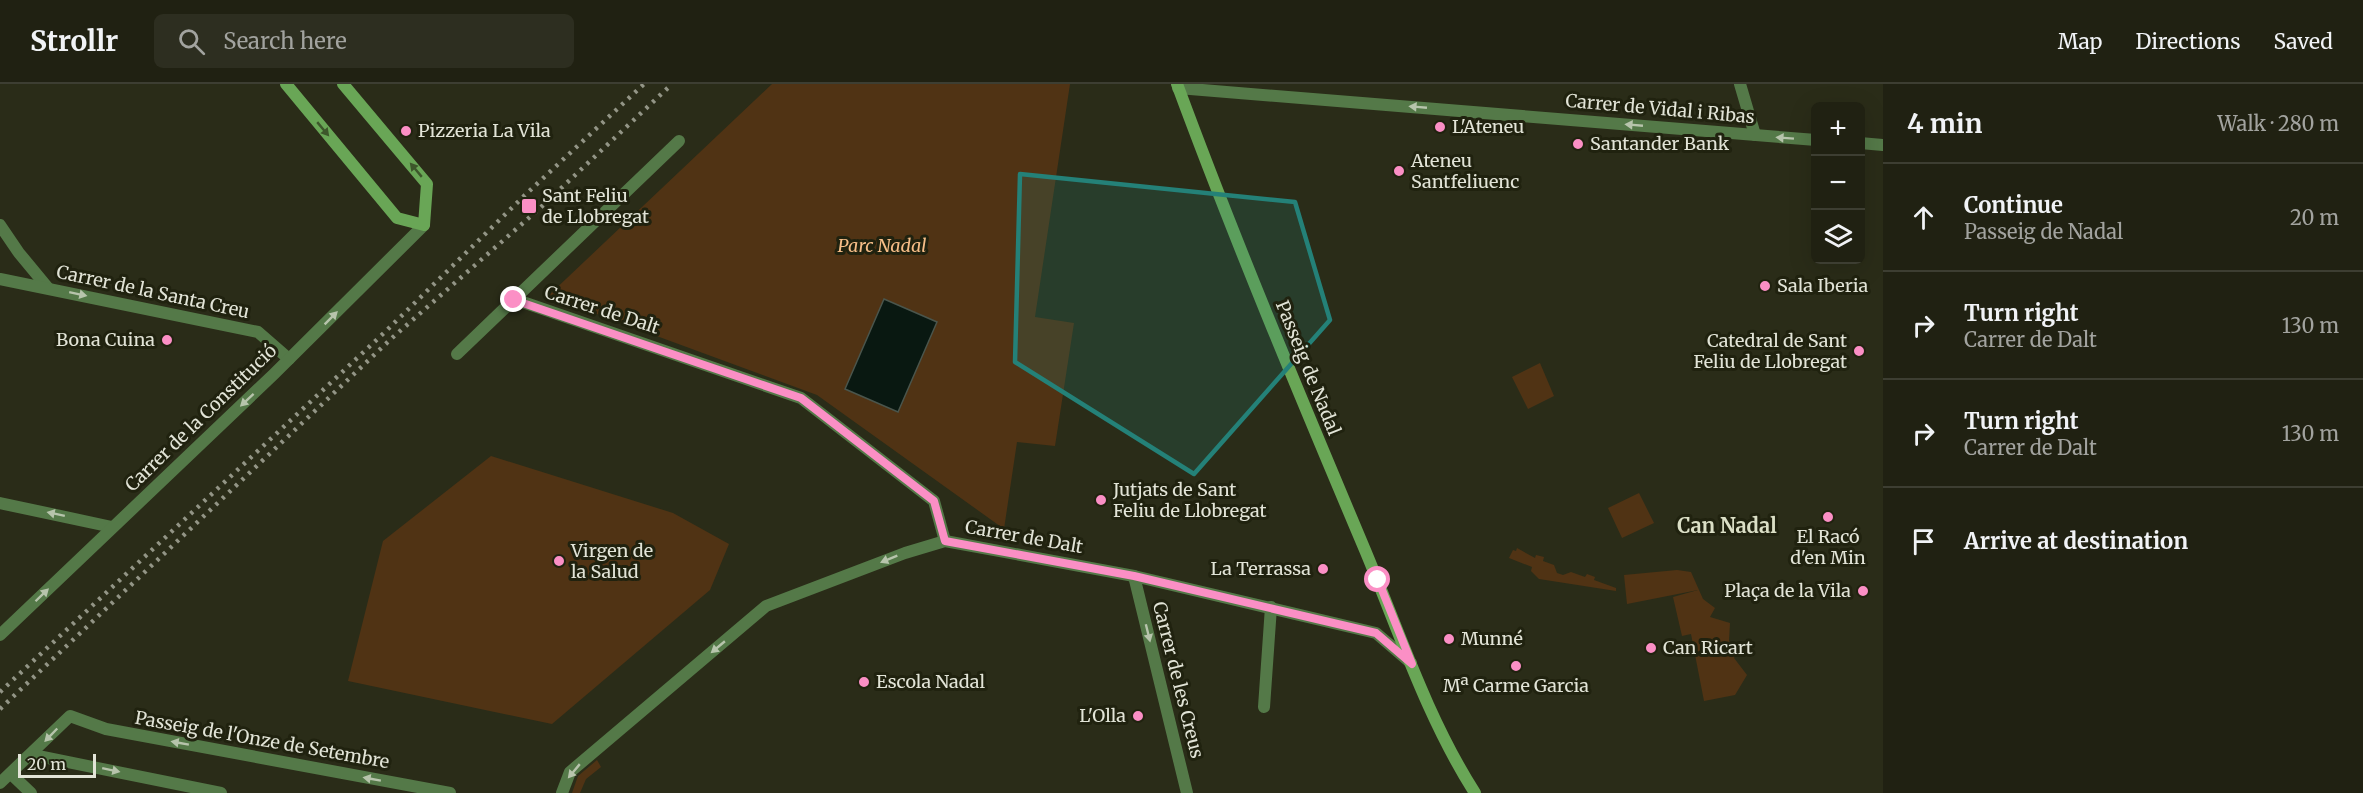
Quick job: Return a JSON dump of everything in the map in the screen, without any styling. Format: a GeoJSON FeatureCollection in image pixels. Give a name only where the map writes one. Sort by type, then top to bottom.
{"type":"FeatureCollection","features":[{"type":"Feature","properties":{"kind":"street"},"geometry":{"type":"LineString","coordinates":[[286,84],[397,218],[424,225],[427,184],[343,84]]}},
{"type":"Feature","properties":{"kind":"street"},"geometry":{"type":"LineString","coordinates":[[1740,84],[1755,135]]}},
{"type":"Feature","properties":{"kind":"street","name":"Carrer de Vidal i Ribas"},"geometry":{"type":"LineString","coordinates":[[1177,86],[1811,140]]}},
{"type":"Feature","properties":{"kind":"street","name":"Passeig de Nadal"},"geometry":{"type":"LineString","coordinates":[[1177,86],[1286,363],[1412,664],[1461,771],[1475,793]]}},
{"type":"Feature","properties":{"kind":"street"},"geometry":{"type":"LineString","coordinates":[[457,354],[679,141]]}},
{"type":"Feature","properties":{"kind":"street"},"geometry":{"type":"LineString","coordinates":[[1865,143],[1883,145]]}},
{"type":"Feature","properties":{"kind":"street"},"geometry":{"type":"LineString","coordinates":[[0,225],[19,253],[48,288]]}},
{"type":"Feature","properties":{"kind":"street","name":"Carrer de la Constitució"},"geometry":{"type":"LineString","coordinates":[[0,635],[289,359],[424,225]]}},
{"type":"Feature","properties":{"kind":"street","name":"Carrer de la Santa Creu"},"geometry":{"type":"LineString","coordinates":[[0,279],[258,332],[289,359]]}},
{"type":"Feature","properties":{"kind":"street","name":"Carrer de Dalt"},"geometry":{"type":"LineString","coordinates":[[514,300],[801,398],[934,501],[945,541],[1134,576],[1376,633],[1412,664]]}},
{"type":"Feature","properties":{"kind":"street"},"geometry":{"type":"LineString","coordinates":[[0,503],[112,527]]}},
{"type":"Feature","properties":{"kind":"street"},"geometry":{"type":"LineString","coordinates":[[562,793],[570,772],[766,606],[905,553],[945,541]]}},
{"type":"Feature","properties":{"kind":"street","name":"Carrer de les Creus"},"geometry":{"type":"LineString","coordinates":[[1134,576],[1187,793]]}},
{"type":"Feature","properties":{"kind":"street"},"geometry":{"type":"LineString","coordinates":[[1264,707],[1271,608]]}},
{"type":"Feature","properties":{"kind":"street","name":"Passeig de l'Onze de Setembre"},"geometry":{"type":"LineString","coordinates":[[33,755],[70,716],[106,729],[450,793]]}},
{"type":"Feature","properties":{"kind":"street"},"geometry":{"type":"LineString","coordinates":[[0,783],[33,755],[221,793]]}},
{"type":"Feature","properties":{"kind":"street"},"geometry":{"type":"LineString","coordinates":[[11,774],[31,793]]}},
{"type":"Feature","properties":{"kind":"highlighted area"},"geometry":{"type":"Polygon","coordinates":[[[1020,174],[1295,202],[1330,320],[1194,474],[1015,362],[1020,174]]]}},
{"type":"Feature","properties":{"kind":"green space","name":"Parc Nadal"},"geometry":{"type":"Polygon","coordinates":[[[772,84],[1070,84],[1035,317],[1074,323],[1055,446],[1017,442],[1004,529],[817,395],[548,296],[772,84]]]}},
{"type":"Feature","properties":{"kind":"green space"},"geometry":{"type":"Polygon","coordinates":[[[1540,363],[1554,396],[1528,409],[1512,377],[1540,363]]]}},
{"type":"Feature","properties":{"kind":"green space"},"geometry":{"type":"Polygon","coordinates":[[[491,456],[673,513],[729,544],[710,590],[552,724],[348,681],[383,541],[491,456]]]}},
{"type":"Feature","properties":{"kind":"green space"},"geometry":{"type":"Polygon","coordinates":[[[1639,493],[1654,523],[1622,538],[1608,508],[1639,493]]]}},
{"type":"Feature","properties":{"kind":"green space"},"geometry":{"type":"Polygon","coordinates":[[[1517,548],[1535,558],[1536,555],[1544,557],[1543,561],[1554,565],[1557,573],[1563,575],[1571,572],[1585,577],[1587,574],[1595,577],[1594,580],[1616,588],[1616,591],[1539,579],[1531,571],[1532,567],[1509,558],[1513,550],[1516,551],[1517,548]]]}},
{"type":"Feature","properties":{"kind":"green space"},"geometry":{"type":"Polygon","coordinates":[[[1677,570],[1691,572],[1703,599],[1715,608],[1710,617],[1730,623],[1729,641],[1739,647],[1734,658],[1747,675],[1735,695],[1704,701],[1691,634],[1682,636],[1673,597],[1698,590],[1627,604],[1624,575],[1677,570]]]}},
{"type":"Feature","properties":{"kind":"green space"},"geometry":{"type":"Polygon","coordinates":[[[597,760],[601,767],[586,779],[580,793],[572,793],[578,776],[597,760]]]}},
{"type":"Feature","properties":{"kind":"shaded area"},"geometry":{"type":"Polygon","coordinates":[[[884,299],[937,322],[898,412],[845,389],[884,299]]]}},
{"type":"Feature","properties":{"kind":"railway"},"geometry":{"type":"LineString","coordinates":[[0,692],[385,332],[524,196],[644,84]]}},
{"type":"Feature","properties":{"kind":"railway"},"geometry":{"type":"LineString","coordinates":[[0,709],[392,338],[539,209],[672,84]]}},
{"type":"Feature","properties":{"kind":"place","name":"L'Ateneu"},"geometry":{"type":"Point","coordinates":[1440,127]}},
{"type":"Feature","properties":{"kind":"place","name":"Pizzeria La Vila"},"geometry":{"type":"Point","coordinates":[406,131]}},
{"type":"Feature","properties":{"kind":"place","name":"Santander Bank"},"geometry":{"type":"Point","coordinates":[1578,144]}},
{"type":"Feature","properties":{"kind":"place","name":"Ateneu Santfeliuenc"},"geometry":{"type":"Point","coordinates":[1399,171]}},
{"type":"Feature","properties":{"kind":"place","name":"Sant Feliu de Llobregat"},"geometry":{"type":"Point","coordinates":[529,206]}},
{"type":"Feature","properties":{"kind":"place","name":"Sala Iberia"},"geometry":{"type":"Point","coordinates":[1765,286]}},
{"type":"Feature","properties":{"kind":"place","name":"Bona Cuina"},"geometry":{"type":"Point","coordinates":[167,340]}},
{"type":"Feature","properties":{"kind":"place","name":"Catedral de Sant Feliu de Llobregat"},"geometry":{"type":"Point","coordinates":[1859,351]}},
{"type":"Feature","properties":{"kind":"place","name":"Jutjats de Sant Feliu de Llobregat"},"geometry":{"type":"Point","coordinates":[1101,500]}},
{"type":"Feature","properties":{"kind":"place","name":"El Racó d'en Min"},"geometry":{"type":"Point","coordinates":[1828,517]}},
{"type":"Feature","properties":{"kind":"place","name":"Virgen de la Salud"},"geometry":{"type":"Point","coordinates":[559,561]}},
{"type":"Feature","properties":{"kind":"place","name":"La Terrassa"},"geometry":{"type":"Point","coordinates":[1323,569]}},
{"type":"Feature","properties":{"kind":"place","name":"Plaça de la Vila"},"geometry":{"type":"Point","coordinates":[1863,591]}},
{"type":"Feature","properties":{"kind":"place","name":"Munné"},"geometry":{"type":"Point","coordinates":[1449,639]}},
{"type":"Feature","properties":{"kind":"place","name":"Can Ricart"},"geometry":{"type":"Point","coordinates":[1651,648]}},
{"type":"Feature","properties":{"kind":"place","name":"Mª Carme Garcia"},"geometry":{"type":"Point","coordinates":[1516,666]}},
{"type":"Feature","properties":{"kind":"place","name":"Escola Nadal"},"geometry":{"type":"Point","coordinates":[864,682]}},
{"type":"Feature","properties":{"kind":"place","name":"L'Olla"},"geometry":{"type":"Point","coordinates":[1138,716]}},
{"type":"Feature","properties":{"kind":"district","name":"Can Nadal"},"geometry":{"type":"Point","coordinates":[1727,526]}},
{"type":"Feature","properties":{"kind":"route"},"geometry":{"type":"LineString","coordinates":[[514,300],[801,398],[934,501],[945,541],[1134,576],[1244,600],[1343,627],[1376,633],[1412,664],[1378,580]]}}]}
